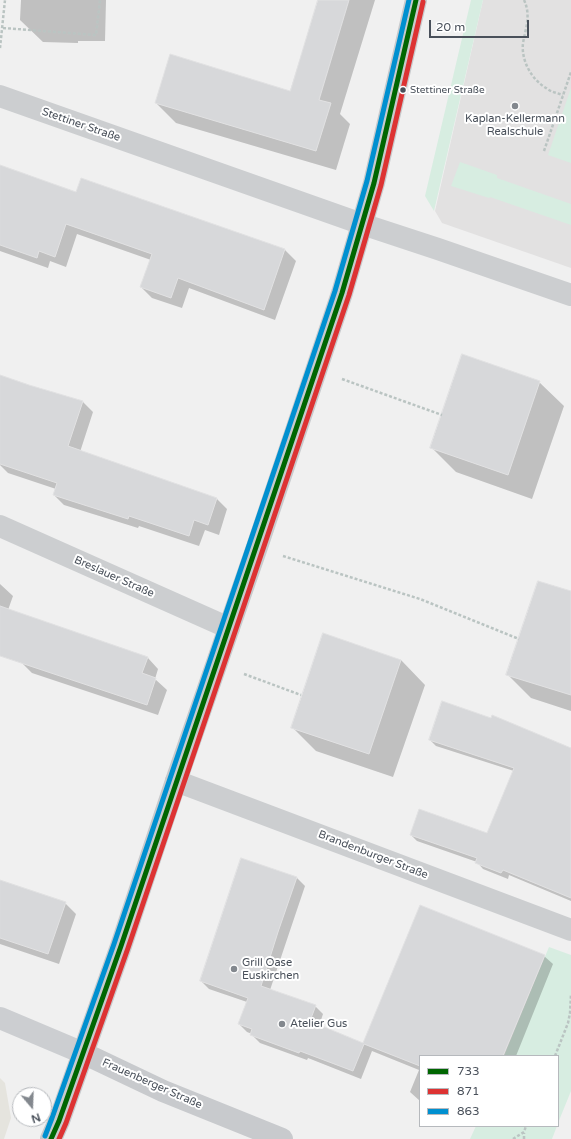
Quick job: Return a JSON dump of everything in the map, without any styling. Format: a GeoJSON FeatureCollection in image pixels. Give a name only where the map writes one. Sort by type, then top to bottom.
{"type":"FeatureCollection","features":[{"type":"Feature","properties":{"kind":"main road"},"geometry":{"type":"LineString","coordinates":[[51,1139],[59,1121],[121,946],[342,293],[382,151],[416,0]]}},
{"type":"Feature","properties":{"kind":"main road","name":"Frauenberger Straße"},"geometry":{"type":"LineString","coordinates":[[82,1053],[163,1091],[282,1139]]}},
{"type":"Feature","properties":{"kind":"street","name":"Stettiner Straße"},"geometry":{"type":"LineString","coordinates":[[0,96],[362,224],[571,295]]}},
{"type":"Feature","properties":{"kind":"street","name":"Breslauer Straße"},"geometry":{"type":"LineString","coordinates":[[0,526],[229,628]]}},
{"type":"Feature","properties":{"kind":"street","name":"Brandenburger Straße"},"geometry":{"type":"LineString","coordinates":[[176,781],[571,930]]}},
{"type":"Feature","properties":{"kind":"street","name":"Frauenberger Straße"},"geometry":{"type":"LineString","coordinates":[[0,1018],[82,1053]]}},
{"type":"Feature","properties":{"kind":"path"},"geometry":{"type":"LineString","coordinates":[[0,48],[5,0]]}},
{"type":"Feature","properties":{"kind":"path"},"geometry":{"type":"LineString","coordinates":[[3,28],[96,35],[100,0]]}},
{"type":"Feature","properties":{"kind":"path"},"geometry":{"type":"LineString","coordinates":[[524,0],[528,10],[528,19],[523,51],[528,68],[531,75],[541,85],[563,95]]}},
{"type":"Feature","properties":{"kind":"path"},"geometry":{"type":"LineString","coordinates":[[544,151],[571,72]]}},
{"type":"Feature","properties":{"kind":"path"},"geometry":{"type":"LineString","coordinates":[[316,370],[368,387],[442,415]]}},
{"type":"Feature","properties":{"kind":"path"},"geometry":{"type":"LineString","coordinates":[[257,547],[420,599],[519,639]]}},
{"type":"Feature","properties":{"kind":"path"},"geometry":{"type":"LineString","coordinates":[[215,665],[268,682],[301,695]]}},
{"type":"Feature","properties":{"kind":"path"},"geometry":{"type":"LineString","coordinates":[[555,1055],[568,1024],[571,994]]}},
{"type":"Feature","properties":{"kind":"path"},"geometry":{"type":"LineString","coordinates":[[524,1139],[526,1127]]}},
{"type":"Feature","properties":{"kind":"path"},"geometry":{"type":"LineString","coordinates":[[513,1139],[524,1132]]}},
{"type":"Feature","properties":{"kind":"shaded area","name":"Kaplan-Kellermann Realschule"},"geometry":{"type":"Polygon","coordinates":[[[483,0],[571,0],[571,268],[442,223],[435,211],[483,0]]]}},
{"type":"Feature","properties":{"kind":"shaded area"},"geometry":{"type":"Polygon","coordinates":[[[0,1078],[5,1083],[11,1118],[4,1139],[0,1139],[0,1078]]]}},
{"type":"Feature","properties":{"kind":"green space"},"geometry":{"type":"Polygon","coordinates":[[[471,0],[483,0],[434,211],[425,196],[471,0]]]}},
{"type":"Feature","properties":{"kind":"green space"},"geometry":{"type":"Polygon","coordinates":[[[571,88],[571,163],[548,155],[571,88]]]}},
{"type":"Feature","properties":{"kind":"green space"},"geometry":{"type":"Polygon","coordinates":[[[460,162],[497,175],[497,178],[571,204],[571,225],[490,197],[489,198],[451,186],[460,162]]]}},
{"type":"Feature","properties":{"kind":"green space"},"geometry":{"type":"Polygon","coordinates":[[[549,947],[571,955],[571,1091],[559,1121],[559,1055],[504,1055],[549,947]]]}},
{"type":"Feature","properties":{"kind":"green space"},"geometry":{"type":"Polygon","coordinates":[[[476,1127],[557,1127],[552,1139],[470,1139],[476,1127]]]}},
{"type":"Feature","properties":{"kind":"building"},"geometry":{"type":"Polygon","coordinates":[[[318,0],[349,0],[319,100],[331,103],[316,151],[155,103],[170,54],[290,91],[318,0]]]}},
{"type":"Feature","properties":{"kind":"building"},"geometry":{"type":"Polygon","coordinates":[[[0,165],[76,192],[81,178],[285,249],[264,310],[178,278],[171,298],[140,287],[152,254],[66,224],[55,257],[39,251],[37,258],[0,245],[0,165]]]}},
{"type":"Feature","properties":{"kind":"building"},"geometry":{"type":"Polygon","coordinates":[[[462,354],[540,381],[508,475],[430,448],[462,354]]]}},
{"type":"Feature","properties":{"kind":"building"},"geometry":{"type":"Polygon","coordinates":[[[0,375],[83,401],[68,446],[217,498],[208,525],[194,520],[189,536],[129,516],[128,519],[53,495],[57,483],[0,464],[0,375]]]}},
{"type":"Feature","properties":{"kind":"building"},"geometry":{"type":"Polygon","coordinates":[[[538,581],[571,591],[571,695],[506,675],[538,581]]]}},
{"type":"Feature","properties":{"kind":"building"},"geometry":{"type":"Polygon","coordinates":[[[0,606],[148,657],[142,673],[156,678],[147,705],[0,656],[0,606]]]}},
{"type":"Feature","properties":{"kind":"building"},"geometry":{"type":"Polygon","coordinates":[[[323,633],[401,660],[369,754],[291,728],[323,633]]]}},
{"type":"Feature","properties":{"kind":"building"},"geometry":{"type":"Polygon","coordinates":[[[442,701],[491,718],[492,715],[571,748],[571,898],[503,870],[501,873],[475,863],[477,858],[410,835],[419,809],[487,833],[514,768],[429,740],[442,701]]]}},
{"type":"Feature","properties":{"kind":"building"},"geometry":{"type":"Polygon","coordinates":[[[241,858],[297,877],[261,986],[316,1005],[310,1021],[363,1043],[420,905],[545,955],[503,1055],[419,1055],[419,1066],[364,1044],[353,1071],[300,1051],[299,1053],[250,1035],[252,1029],[238,1024],[248,998],[200,981],[241,858]]]}},
{"type":"Feature","properties":{"kind":"building"},"geometry":{"type":"Polygon","coordinates":[[[0,880],[66,902],[48,954],[0,938],[0,880]]]}},
{"type":"Feature","properties":{"kind":"transit line","name":"863"},"geometry":{"type":"LineString","coordinates":[[45,1136],[114,944],[335,291],[367,181],[409,0]]}},
{"type":"Feature","properties":{"kind":"transit line","name":"733"},"geometry":{"type":"LineString","coordinates":[[51,1139],[59,1121],[121,946],[342,293],[374,183],[416,0]]}},
{"type":"Feature","properties":{"kind":"transit line","name":"871"},"geometry":{"type":"LineString","coordinates":[[59,1139],[128,948],[349,295],[381,185],[423,2]]}},
{"type":"Feature","properties":{"kind":"place","name":"Stettiner Straße"},"geometry":{"type":"Point","coordinates":[403,90]}},
{"type":"Feature","properties":{"kind":"place","name":"Kaplan-Kellermann Realschule"},"geometry":{"type":"Point","coordinates":[515,106]}},
{"type":"Feature","properties":{"kind":"place","name":"Grill Oase Euskirchen"},"geometry":{"type":"Point","coordinates":[234,969]}},
{"type":"Feature","properties":{"kind":"place","name":"Atelier Gus"},"geometry":{"type":"Point","coordinates":[282,1024]}}]}
